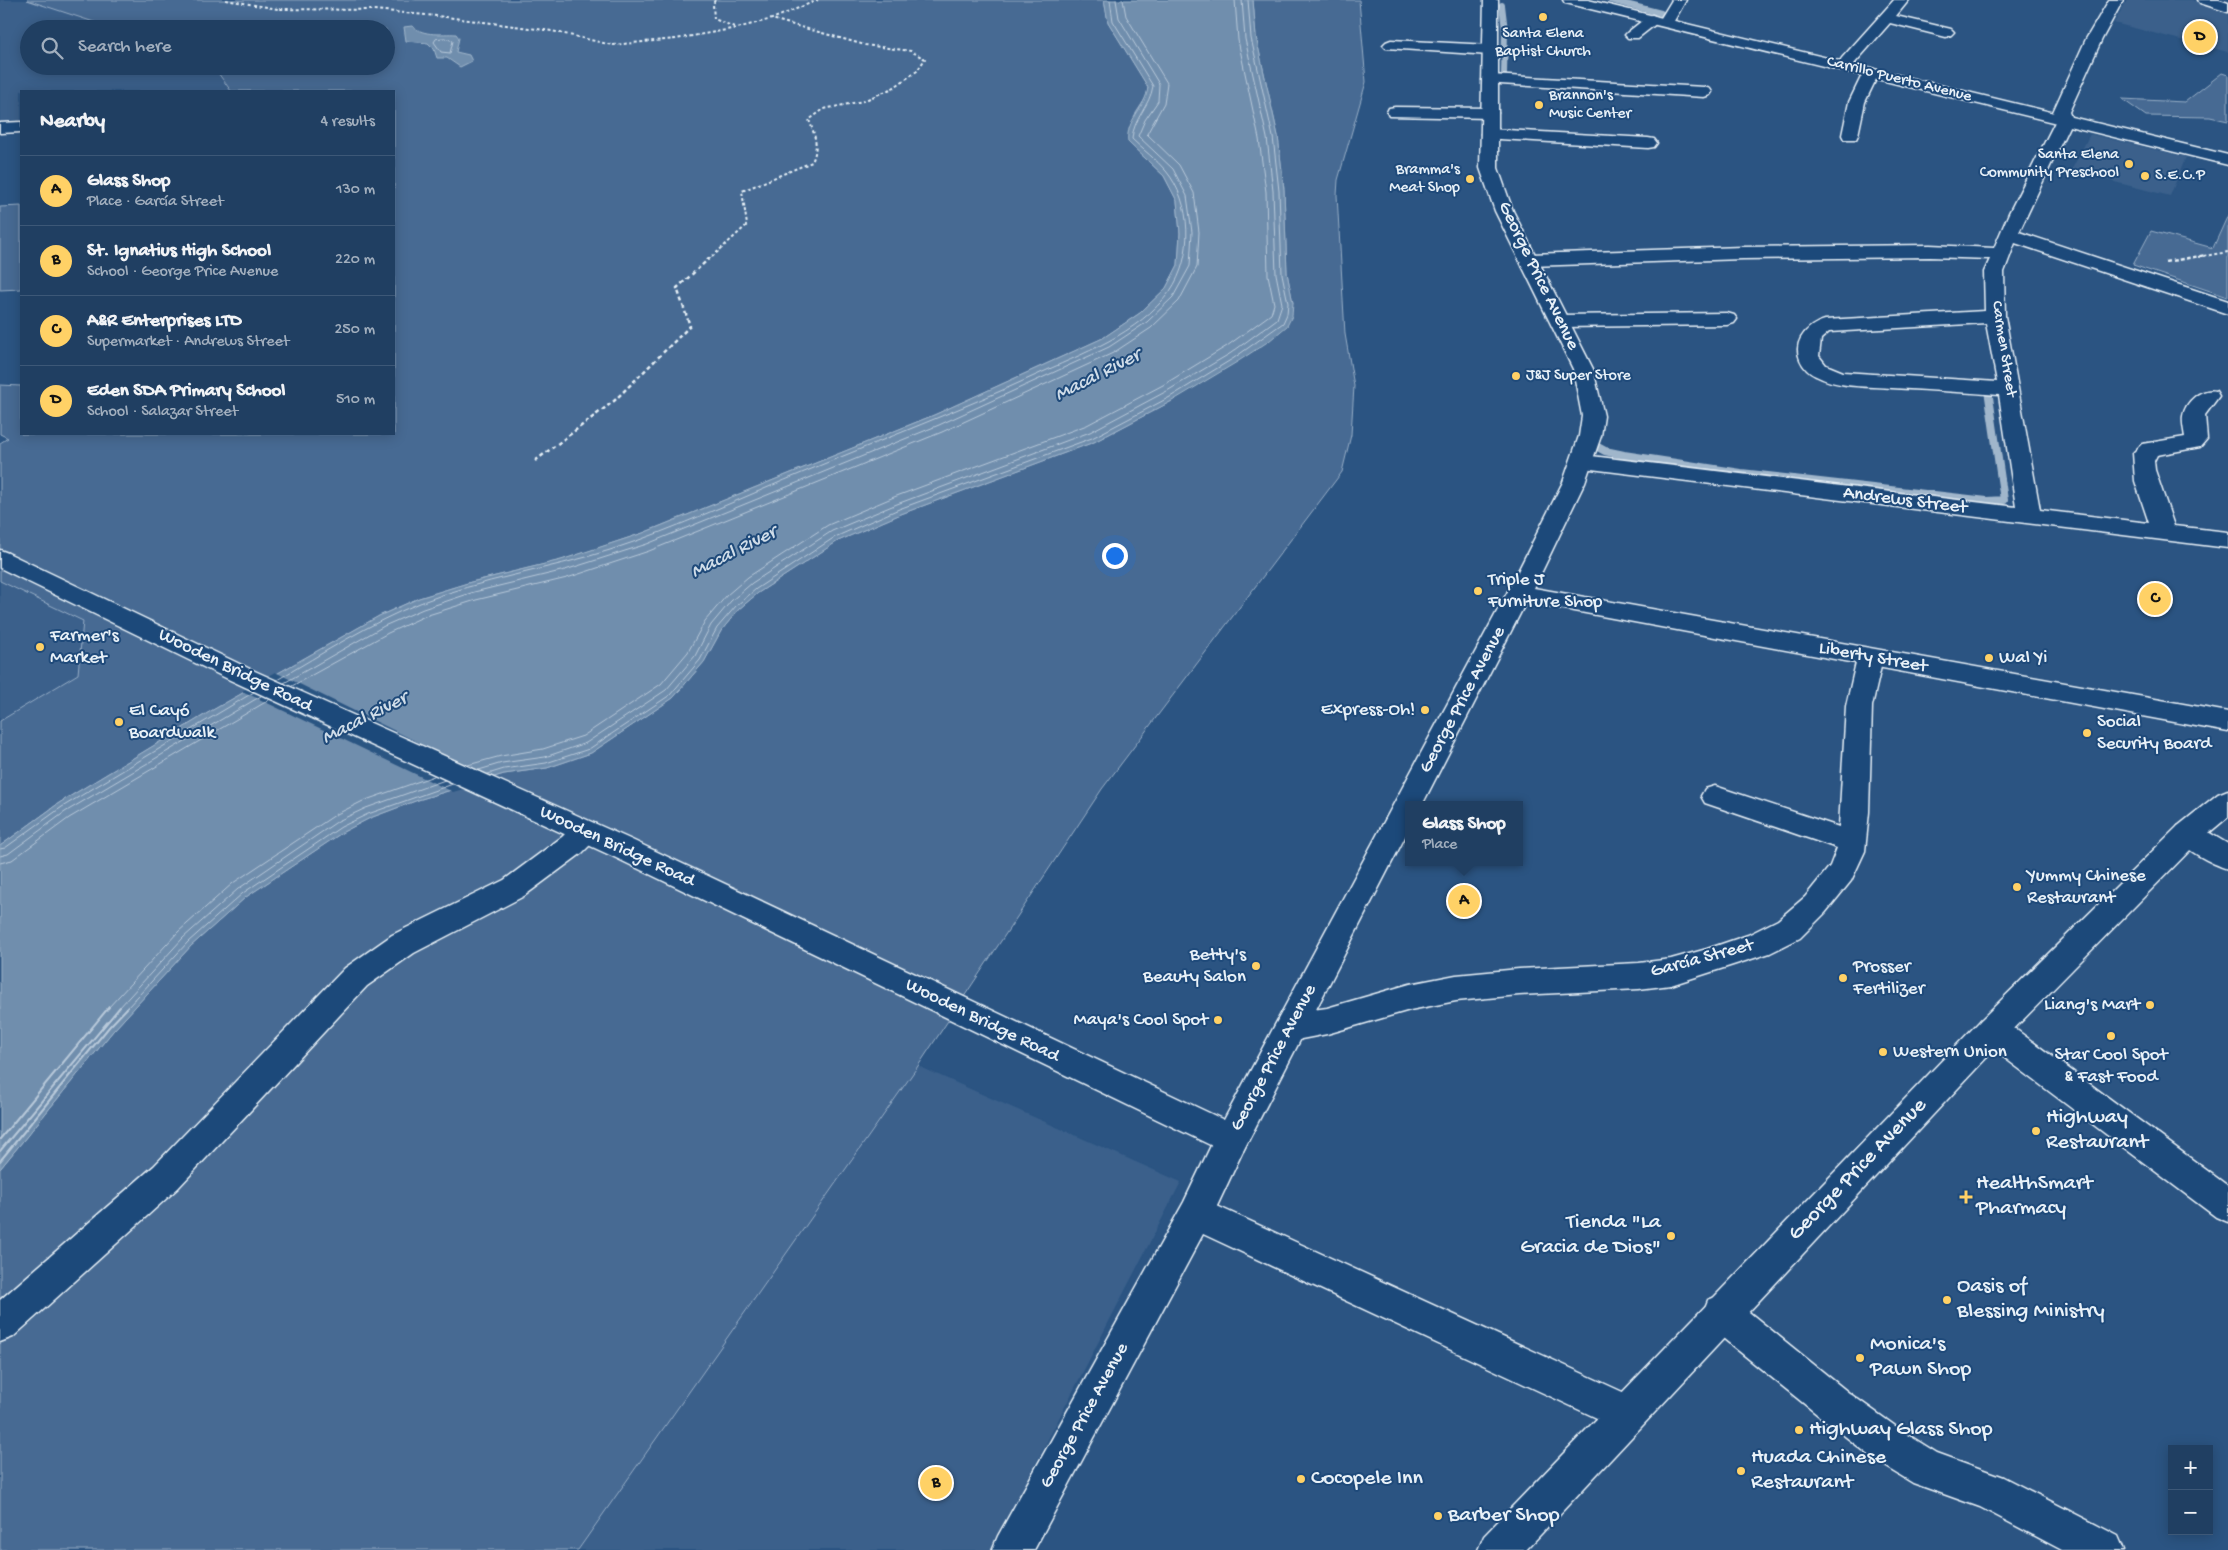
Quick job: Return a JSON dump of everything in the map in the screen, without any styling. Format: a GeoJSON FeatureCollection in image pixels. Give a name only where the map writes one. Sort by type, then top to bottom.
{"type":"FeatureCollection","features":[{"type":"Feature","properties":{"kind":"main road","name":"George Price Avenue"},"geometry":{"type":"LineString","coordinates":[[1410,801],[1519,593],[1583,462],[1594,416],[1583,369],[1561,321],[1504,211],[1489,168],[1491,0]]}},
{"type":"Feature","properties":{"kind":"main road","name":"Carrillo Puerto Avenue"},"geometry":{"type":"LineString","coordinates":[[1570,0],[1871,73],[2228,153]]}},
{"type":"Feature","properties":{"kind":"main road","name":"Carrillo Puerto Avenue"},"geometry":{"type":"LineString","coordinates":[[1595,0],[1848,61],[2228,160]]}},
{"type":"Feature","properties":{"kind":"main road"},"geometry":{"type":"LineString","coordinates":[[1669,18],[1679,0]]}},
{"type":"Feature","properties":{"kind":"main road"},"geometry":{"type":"LineString","coordinates":[[1848,61],[1902,0]]}},
{"type":"Feature","properties":{"kind":"main road","name":"Carmen Street"},"geometry":{"type":"LineString","coordinates":[[2030,516],[1995,316],[1994,272],[2000,254],[2063,116],[2094,39],[2116,0]]}},
{"type":"Feature","properties":{"kind":"main road"},"geometry":{"type":"LineString","coordinates":[[2205,0],[2228,8]]}},
{"type":"Feature","properties":{"kind":"main road"},"geometry":{"type":"LineString","coordinates":[[1886,18],[1946,32]]}},
{"type":"Feature","properties":{"kind":"main road"},"geometry":{"type":"LineString","coordinates":[[1632,35],[1652,20]]}},
{"type":"Feature","properties":{"kind":"main road"},"geometry":{"type":"LineString","coordinates":[[1391,45],[1490,50]]}},
{"type":"Feature","properties":{"kind":"main road"},"geometry":{"type":"LineString","coordinates":[[1850,135],[1857,102],[1871,73]]}},
{"type":"Feature","properties":{"kind":"main road"},"geometry":{"type":"LineString","coordinates":[[1490,80],[1704,92]]}},
{"type":"Feature","properties":{"kind":"main road"},"geometry":{"type":"LineString","coordinates":[[1395,112],[1490,112]]}},
{"type":"Feature","properties":{"kind":"main road"},"geometry":{"type":"LineString","coordinates":[[0,128],[20,127]]}},
{"type":"Feature","properties":{"kind":"main road"},"geometry":{"type":"LineString","coordinates":[[1489,134],[1648,143]]}},
{"type":"Feature","properties":{"kind":"main road"},"geometry":{"type":"LineString","coordinates":[[2009,235],[2228,308]]}},
{"type":"Feature","properties":{"kind":"main road"},"geometry":{"type":"LineString","coordinates":[[1530,260],[1792,252],[1940,251],[2000,254]]}},
{"type":"Feature","properties":{"kind":"main road"},"geometry":{"type":"LineString","coordinates":[[1995,316],[1825,326],[1818,329],[1812,336],[1808,347],[1809,358],[1816,367],[1826,374],[1841,378],[2009,389]]}},
{"type":"Feature","properties":{"kind":"main road"},"geometry":{"type":"LineString","coordinates":[[1561,321],[1726,319]]}},
{"type":"Feature","properties":{"kind":"main road"},"geometry":{"type":"LineString","coordinates":[[2164,532],[2147,477],[2143,458],[2144,453],[2150,449],[2192,442],[2196,439],[2192,417],[2195,409],[2208,396]]}},
{"type":"Feature","properties":{"kind":"main road","name":"Andrews Street"},"geometry":{"type":"LineString","coordinates":[[1583,462],[2228,540]]}},
{"type":"Feature","properties":{"kind":"main road","name":"Wooden Bridge Road"},"geometry":{"type":"LineString","coordinates":[[0,558],[239,674],[585,832],[1231,1140]]}},
{"type":"Feature","properties":{"kind":"main road","name":"Liberty Street"},"geometry":{"type":"LineString","coordinates":[[1519,593],[2228,722]]}},
{"type":"Feature","properties":{"kind":"main road","name":"García Street"},"geometry":{"type":"LineString","coordinates":[[1291,1027],[1327,1021],[1410,997],[1456,988],[1639,976],[1671,972],[1759,944],[1789,929],[1815,905],[1841,873],[1851,851],[1855,812],[1859,706],[1870,658]]}},
{"type":"Feature","properties":{"kind":"main road"},"geometry":{"type":"LineString","coordinates":[[1715,796],[1852,842]]}},
{"type":"Feature","properties":{"kind":"main road","name":"George Price Avenue"},"geometry":{"type":"LineString","coordinates":[[1498,1550],[1627,1412],[1992,1030],[2188,834],[2228,800]]}},
{"type":"Feature","properties":{"kind":"main road","name":"George Price Avenue"},"geometry":{"type":"LineString","coordinates":[[1012,1550],[1196,1212],[1231,1140],[1405,810]]}},
{"type":"Feature","properties":{"kind":"main road"},"geometry":{"type":"LineString","coordinates":[[0,1324],[166,1177],[356,977],[403,944],[514,888],[585,832]]}},
{"type":"Feature","properties":{"kind":"main road"},"geometry":{"type":"LineString","coordinates":[[2188,834],[2228,858]]}},
{"type":"Feature","properties":{"kind":"main road"},"geometry":{"type":"LineString","coordinates":[[1992,1030],[2228,1206]]}},
{"type":"Feature","properties":{"kind":"main road"},"geometry":{"type":"LineString","coordinates":[[1196,1212],[1627,1412]]}},
{"type":"Feature","properties":{"kind":"main road"},"geometry":{"type":"LineString","coordinates":[[1721,1314],[1891,1447],[1927,1469],[2011,1502],[2104,1550]]}},
{"type":"Feature","properties":{"kind":"path"},"geometry":{"type":"LineString","coordinates":[[226,0],[278,9],[374,10],[446,17],[552,31],[612,44],[676,39],[737,28],[772,19],[818,0]]}},
{"type":"Feature","properties":{"kind":"path"},"geometry":{"type":"LineString","coordinates":[[716,0],[713,4],[714,19],[737,28]]}},
{"type":"Feature","properties":{"kind":"path"},"geometry":{"type":"LineString","coordinates":[[535,461],[614,401],[690,326],[677,288],[747,225],[742,191],[812,162],[818,151],[815,135],[809,120],[824,109],[863,101],[893,88],[917,71],[925,59],[911,51],[865,45],[772,19]]}},
{"type":"Feature","properties":{"kind":"path"},"geometry":{"type":"LineString","coordinates":[[2123,272],[2190,257],[2228,252]]}},
{"type":"Feature","properties":{"kind":"shaded area"},"geometry":{"type":"Polygon","coordinates":[[[0,0],[27,0],[88,20],[20,20],[20,75],[219,75],[230,90],[20,90],[20,133],[0,134],[0,0]]]}},
{"type":"Feature","properties":{"kind":"shaded area"},"geometry":{"type":"Polygon","coordinates":[[[27,0],[1104,0],[1108,22],[1148,87],[1147,96],[1136,113],[1128,142],[1164,176],[1177,201],[1180,233],[1178,265],[1166,288],[1140,313],[1103,338],[934,415],[643,533],[562,560],[471,582],[419,598],[379,616],[211,711],[59,803],[0,846],[0,721],[78,674],[83,621],[0,581],[0,443],[8,438],[0,434],[0,385],[20,386],[20,435],[395,435],[395,90],[230,90],[219,75],[395,75],[395,20],[88,20],[27,0]]]}},
{"type":"Feature","properties":{"kind":"shaded area"},"geometry":{"type":"Polygon","coordinates":[[[1253,0],[1359,0],[1366,82],[1338,180],[1337,195],[1345,334],[1354,386],[1351,435],[1342,472],[1102,789],[918,1066],[578,1550],[0,1550],[0,1169],[113,1031],[191,946],[246,897],[343,832],[370,818],[418,800],[504,774],[547,768],[591,753],[673,698],[704,662],[721,631],[739,609],[758,593],[838,541],[901,514],[1094,442],[1172,401],[1293,303],[1287,273],[1284,190],[1278,136],[1256,37],[1253,0]]]}},
{"type":"Feature","properties":{"kind":"shaded area"},"geometry":{"type":"Polygon","coordinates":[[[2127,0],[2192,0],[2228,12],[2228,52],[2114,23],[2127,0]]]}},
{"type":"Feature","properties":{"kind":"shaded area"},"geometry":{"type":"Polygon","coordinates":[[[2222,73],[2228,75],[2228,121],[2210,117],[2146,116],[2122,99],[2185,102],[2222,73]]]}},
{"type":"Feature","properties":{"kind":"shaded area","name":"Santa Elena Community Preschool"},"geometry":{"type":"Polygon","coordinates":[[[2090,134],[2186,157],[2170,196],[2071,171],[2090,134]]]}},
{"type":"Feature","properties":{"kind":"shaded area"},"geometry":{"type":"Polygon","coordinates":[[[20,206],[20,289],[0,290],[0,207],[20,206]]]}},
{"type":"Feature","properties":{"kind":"shaded area"},"geometry":{"type":"Polygon","coordinates":[[[2228,215],[2228,297],[2133,265],[2151,231],[2213,248],[2228,215]]]}},
{"type":"Feature","properties":{"kind":"shaded area","name":"Farmer's Market"},"geometry":{"type":"Polygon","coordinates":[[[0,581],[83,621],[78,674],[0,721],[0,581]]]}},
{"type":"Feature","properties":{"kind":"shaded area"},"geometry":{"type":"Polygon","coordinates":[[[918,1066],[1181,1182],[991,1550],[578,1550],[918,1066]]]}},
{"type":"Feature","properties":{"kind":"water","name":"Macal River"},"geometry":{"type":"Polygon","coordinates":[[[1104,0],[1253,0],[1256,37],[1278,136],[1284,190],[1287,273],[1293,303],[1292,316],[1287,326],[1269,341],[1237,362],[1172,401],[1094,442],[901,514],[838,541],[758,593],[739,609],[721,631],[704,662],[673,698],[591,753],[547,768],[504,774],[418,800],[370,818],[343,832],[246,897],[191,946],[113,1031],[0,1169],[0,846],[59,803],[211,711],[379,616],[419,598],[471,582],[561,560],[643,533],[934,415],[1103,338],[1140,313],[1166,288],[1178,265],[1180,233],[1177,201],[1164,176],[1128,142],[1132,120],[1144,101],[1148,87],[1108,22],[1104,0]]]}},
{"type":"Feature","properties":{"kind":"water"},"geometry":{"type":"Polygon","coordinates":[[[412,26],[422,32],[456,34],[459,38],[456,52],[469,55],[472,61],[460,67],[447,58],[437,58],[434,49],[428,43],[406,41],[404,27],[412,26]]]}},
{"type":"Feature","properties":{"kind":"pier"},"geometry":{"type":"Polygon","coordinates":[[[275,672],[495,780],[453,792],[242,691],[275,672]]]}},
{"type":"Feature","properties":{"kind":"waterway"},"geometry":{"type":"LineString","coordinates":[[1610,0],[1661,13]]}},
{"type":"Feature","properties":{"kind":"waterway"},"geometry":{"type":"LineString","coordinates":[[1502,5],[1505,30],[1504,74]]}},
{"type":"Feature","properties":{"kind":"waterway"},"geometry":{"type":"LineString","coordinates":[[1596,446],[1605,451],[1624,455],[1741,473],[1987,501],[2004,500],[1988,390]]}},
{"type":"Feature","properties":{"kind":"place","name":"Santa Elena Baptist Church"},"geometry":{"type":"Point","coordinates":[1543,17]}},
{"type":"Feature","properties":{"kind":"place","name":"Eden SDA Primary School"},"geometry":{"type":"Point","coordinates":[2200,37]}},
{"type":"Feature","properties":{"kind":"place","name":"Brannon's Music Center"},"geometry":{"type":"Point","coordinates":[1539,105]}},
{"type":"Feature","properties":{"kind":"place","name":"Santa Elena Community Preschool"},"geometry":{"type":"Point","coordinates":[2129,164]}},
{"type":"Feature","properties":{"kind":"place","name":"S.E.C.P"},"geometry":{"type":"Point","coordinates":[2145,176]}},
{"type":"Feature","properties":{"kind":"place","name":"Bramma's Meat Shop"},"geometry":{"type":"Point","coordinates":[1470,179]}},
{"type":"Feature","properties":{"kind":"place","name":"J&J Super Store"},"geometry":{"type":"Point","coordinates":[1516,376]}},
{"type":"Feature","properties":{"kind":"place","name":"Triple J Furniture Shop"},"geometry":{"type":"Point","coordinates":[1478,591]}},
{"type":"Feature","properties":{"kind":"place","name":"A&R Enterprises LTD"},"geometry":{"type":"Point","coordinates":[2155,599]}},
{"type":"Feature","properties":{"kind":"place","name":"Farmer's Market"},"geometry":{"type":"Point","coordinates":[40,647]}},
{"type":"Feature","properties":{"kind":"place","name":"Wal Yi"},"geometry":{"type":"Point","coordinates":[1989,658]}},
{"type":"Feature","properties":{"kind":"place","name":"Express-Oh!"},"geometry":{"type":"Point","coordinates":[1425,710]}},
{"type":"Feature","properties":{"kind":"place","name":"El Cayó Boardwalk"},"geometry":{"type":"Point","coordinates":[119,722]}},
{"type":"Feature","properties":{"kind":"place","name":"Social Security Board"},"geometry":{"type":"Point","coordinates":[2087,733]}},
{"type":"Feature","properties":{"kind":"place","name":"Yummy Chinese Restaurant"},"geometry":{"type":"Point","coordinates":[2017,887]}},
{"type":"Feature","properties":{"kind":"place","name":"Glass Shop"},"geometry":{"type":"Point","coordinates":[1464,901]}},
{"type":"Feature","properties":{"kind":"place","name":"Betty's Beauty Salon"},"geometry":{"type":"Point","coordinates":[1256,966]}},
{"type":"Feature","properties":{"kind":"place","name":"Prosser Fertilizer"},"geometry":{"type":"Point","coordinates":[1843,978]}},
{"type":"Feature","properties":{"kind":"place","name":"Liang's Mart"},"geometry":{"type":"Point","coordinates":[2150,1005]}},
{"type":"Feature","properties":{"kind":"place","name":"Maya's Cool Spot"},"geometry":{"type":"Point","coordinates":[1218,1020]}},
{"type":"Feature","properties":{"kind":"place","name":"Star Cool Spot & Fast Food"},"geometry":{"type":"Point","coordinates":[2111,1036]}},
{"type":"Feature","properties":{"kind":"place","name":"Western Union"},"geometry":{"type":"Point","coordinates":[1883,1052]}},
{"type":"Feature","properties":{"kind":"place","name":"Highway Restaurant"},"geometry":{"type":"Point","coordinates":[2036,1131]}},
{"type":"Feature","properties":{"kind":"place","name":"HealthSmart Pharmacy"},"geometry":{"type":"Point","coordinates":[1966,1197]}},
{"type":"Feature","properties":{"kind":"place","name":"Tienda \"La Gracia de Dios\""},"geometry":{"type":"Point","coordinates":[1671,1236]}},
{"type":"Feature","properties":{"kind":"place","name":"Oasis of Blessing Ministry"},"geometry":{"type":"Point","coordinates":[1947,1300]}},
{"type":"Feature","properties":{"kind":"place","name":"Monica's Pawn Shop"},"geometry":{"type":"Point","coordinates":[1860,1358]}},
{"type":"Feature","properties":{"kind":"place","name":"Highway Glass Shop"},"geometry":{"type":"Point","coordinates":[1799,1430]}},
{"type":"Feature","properties":{"kind":"place","name":"Huada Chinese Restaurant"},"geometry":{"type":"Point","coordinates":[1741,1471]}},
{"type":"Feature","properties":{"kind":"place","name":"Cocopele Inn"},"geometry":{"type":"Point","coordinates":[1301,1479]}},
{"type":"Feature","properties":{"kind":"place","name":"St. Ignatius High School"},"geometry":{"type":"Point","coordinates":[936,1483]}},
{"type":"Feature","properties":{"kind":"place","name":"Barber Shop"},"geometry":{"type":"Point","coordinates":[1438,1516]}}]}
